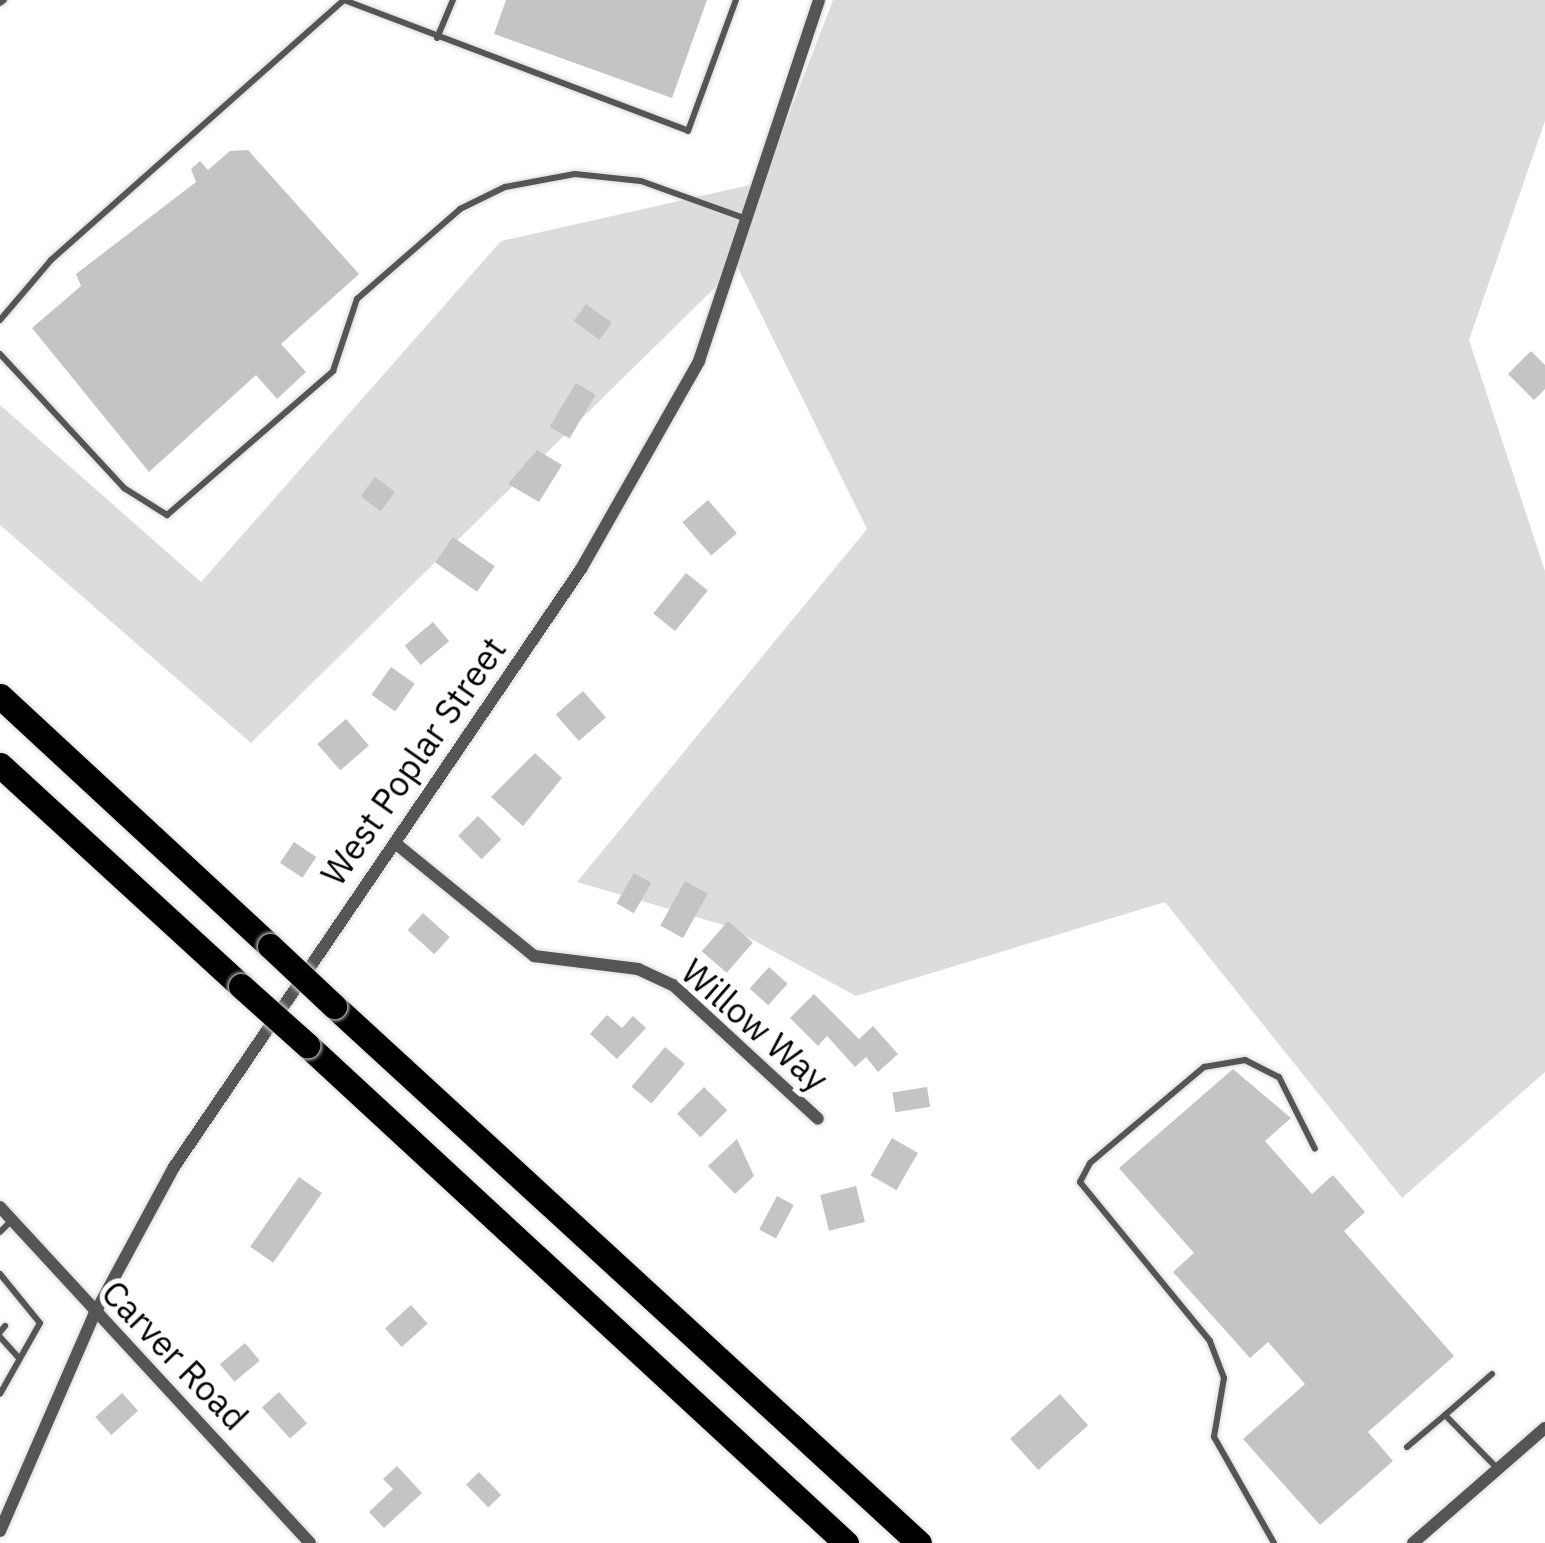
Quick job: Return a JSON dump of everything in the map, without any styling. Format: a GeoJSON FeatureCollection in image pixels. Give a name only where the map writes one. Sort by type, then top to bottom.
{"type":"FeatureCollection","features":[{"type":"Feature","properties":{"kind":"highway"},"geometry":{"type":"LineString","coordinates":[[0,696],[919,1543]]}},
{"type":"Feature","properties":{"kind":"highway"},"geometry":{"type":"LineString","coordinates":[[0,765],[846,1543]]}},
{"type":"Feature","properties":{"kind":"highway"},"geometry":{"type":"LineString","coordinates":[[0,780],[71,833]]}},
{"type":"Feature","properties":{"kind":"street","name":"West Poplar Street"},"geometry":{"type":"LineString","coordinates":[[0,1531],[5,1509],[94,1315],[251,1044],[395,843],[604,534],[684,389],[819,0]]}},
{"type":"Feature","properties":{"kind":"street","name":"Willow Way"},"geometry":{"type":"LineString","coordinates":[[395,843],[534,956],[638,969],[673,986],[818,1120]]}},
{"type":"Feature","properties":{"kind":"street","name":"Carver Road"},"geometry":{"type":"LineString","coordinates":[[0,1207],[94,1315],[310,1543]]}},
{"type":"Feature","properties":{"kind":"street"},"geometry":{"type":"LineString","coordinates":[[1413,1543],[1545,1428]]}},
{"type":"Feature","properties":{"kind":"lane"},"geometry":{"type":"LineString","coordinates":[[0,320],[51,260],[344,0],[688,130],[736,0]]}},
{"type":"Feature","properties":{"kind":"lane"},"geometry":{"type":"LineString","coordinates":[[437,38],[454,0]]}},
{"type":"Feature","properties":{"kind":"lane"},"geometry":{"type":"LineString","coordinates":[[0,354],[124,488],[167,515],[333,371],[357,299],[460,209],[505,187],[576,174],[641,181],[741,217]]}},
{"type":"Feature","properties":{"kind":"lane"},"geometry":{"type":"LineString","coordinates":[[1274,1543],[1214,1437],[1224,1378],[1210,1340],[1080,1182],[1090,1163],[1204,1067],[1246,1060],[1280,1076],[1314,1148]]}},
{"type":"Feature","properties":{"kind":"lane"},"geometry":{"type":"LineString","coordinates":[[0,1232],[12,1220]]}},
{"type":"Feature","properties":{"kind":"lane"},"geometry":{"type":"LineString","coordinates":[[0,1274],[40,1323],[0,1394]]}},
{"type":"Feature","properties":{"kind":"lane"},"geometry":{"type":"LineString","coordinates":[[2,1298],[11,1288]]}},
{"type":"Feature","properties":{"kind":"lane"},"geometry":{"type":"LineString","coordinates":[[16,1315],[26,1305]]}},
{"type":"Feature","properties":{"kind":"lane"},"geometry":{"type":"LineString","coordinates":[[2,1331],[18,1358]]}},
{"type":"Feature","properties":{"kind":"lane"},"geometry":{"type":"LineString","coordinates":[[1408,1447],[1492,1374]]}},
{"type":"Feature","properties":{"kind":"lane"},"geometry":{"type":"LineString","coordinates":[[1445,1415],[1498,1469]]}},
{"type":"Feature","properties":{"kind":"shaded area"},"geometry":{"type":"Polygon","coordinates":[[[833,0],[1545,0],[1545,121],[1469,340],[1545,571],[1545,1072],[1402,1198],[1165,902],[856,996],[727,926],[577,882],[867,529],[737,266],[251,743],[0,525],[0,405],[201,582],[501,241],[763,182],[833,0]]]}},
{"type":"Feature","properties":{"kind":"building"},"geometry":{"type":"Polygon","coordinates":[[[506,0],[707,0],[672,98],[494,34],[506,0]]]}},
{"type":"Feature","properties":{"kind":"building"},"geometry":{"type":"Polygon","coordinates":[[[248,150],[359,274],[281,344],[306,372],[277,399],[256,375],[149,472],[32,328],[81,286],[76,274],[196,182],[191,169],[200,161],[208,170],[230,151],[248,150]]]}},
{"type":"Feature","properties":{"kind":"building"},"geometry":{"type":"Polygon","coordinates":[[[586,304],[612,323],[600,340],[574,321],[586,304]]]}},
{"type":"Feature","properties":{"kind":"building"},"geometry":{"type":"Polygon","coordinates":[[[1531,351],[1545,365],[1545,389],[1534,400],[1508,374],[1531,351]]]}},
{"type":"Feature","properties":{"kind":"building"},"geometry":{"type":"Polygon","coordinates":[[[576,383],[596,395],[569,439],[550,427],[576,383]]]}},
{"type":"Feature","properties":{"kind":"building"},"geometry":{"type":"Polygon","coordinates":[[[537,450],[562,465],[539,502],[508,484],[537,450]]]}},
{"type":"Feature","properties":{"kind":"building"},"geometry":{"type":"Polygon","coordinates":[[[375,477],[395,492],[381,511],[361,496],[375,477]]]}},
{"type":"Feature","properties":{"kind":"building"},"geometry":{"type":"Polygon","coordinates":[[[708,500],[737,533],[711,556],[682,522],[708,500]]]}},
{"type":"Feature","properties":{"kind":"building"},"geometry":{"type":"Polygon","coordinates":[[[453,537],[495,566],[477,592],[435,562],[453,537]]]}},
{"type":"Feature","properties":{"kind":"building"},"geometry":{"type":"Polygon","coordinates":[[[686,573],[708,591],[675,631],[653,613],[686,573]]]}},
{"type":"Feature","properties":{"kind":"building"},"geometry":{"type":"Polygon","coordinates":[[[433,622],[449,641],[421,665],[405,646],[433,622]]]}},
{"type":"Feature","properties":{"kind":"building"},"geometry":{"type":"Polygon","coordinates":[[[391,667],[415,684],[395,711],[371,695],[391,667]]]}},
{"type":"Feature","properties":{"kind":"building"},"geometry":{"type":"Polygon","coordinates":[[[583,691],[606,717],[579,741],[556,715],[583,691]]]}},
{"type":"Feature","properties":{"kind":"building"},"geometry":{"type":"Polygon","coordinates":[[[346,719],[369,745],[340,770],[317,744],[346,719]]]}},
{"type":"Feature","properties":{"kind":"building"},"geometry":{"type":"Polygon","coordinates":[[[535,753],[562,778],[523,826],[491,797],[535,753]]]}},
{"type":"Feature","properties":{"kind":"building"},"geometry":{"type":"Polygon","coordinates":[[[478,816],[501,839],[482,859],[458,836],[478,816]]]}},
{"type":"Feature","properties":{"kind":"building"},"geometry":{"type":"Polygon","coordinates":[[[294,842],[316,857],[302,878],[280,863],[294,842]]]}},
{"type":"Feature","properties":{"kind":"building"},"geometry":{"type":"Polygon","coordinates":[[[634,873],[651,883],[634,913],[616,903],[634,873]]]}},
{"type":"Feature","properties":{"kind":"building"},"geometry":{"type":"Polygon","coordinates":[[[685,881],[708,894],[683,938],[660,926],[685,881]]]}},
{"type":"Feature","properties":{"kind":"building"},"geometry":{"type":"Polygon","coordinates":[[[423,913],[450,937],[434,954],[408,930],[423,913]]]}},
{"type":"Feature","properties":{"kind":"building"},"geometry":{"type":"Polygon","coordinates":[[[728,921],[753,943],[727,973],[702,951],[728,921]]]}},
{"type":"Feature","properties":{"kind":"building"},"geometry":{"type":"Polygon","coordinates":[[[769,967],[788,984],[768,1005],[750,989],[769,967]]]}},
{"type":"Feature","properties":{"kind":"building"},"geometry":{"type":"Polygon","coordinates":[[[814,994],[859,1039],[873,1026],[898,1054],[878,1072],[866,1057],[855,1067],[827,1036],[818,1046],[790,1018],[814,994]]]}},
{"type":"Feature","properties":{"kind":"building"},"geometry":{"type":"Polygon","coordinates":[[[607,1015],[622,1028],[633,1016],[646,1028],[617,1059],[590,1034],[607,1015]]]}},
{"type":"Feature","properties":{"kind":"building"},"geometry":{"type":"Polygon","coordinates":[[[665,1047],[685,1064],[651,1104],[632,1087],[665,1047]]]}},
{"type":"Feature","properties":{"kind":"building"},"geometry":{"type":"Polygon","coordinates":[[[1233,1069],[1291,1118],[1265,1141],[1312,1194],[1333,1175],[1365,1212],[1344,1231],[1454,1356],[1368,1432],[1393,1461],[1320,1525],[1243,1439],[1305,1384],[1268,1342],[1250,1358],[1173,1272],[1194,1253],[1119,1168],[1233,1069]]]}},
{"type":"Feature","properties":{"kind":"building"},"geometry":{"type":"Polygon","coordinates":[[[704,1087],[727,1110],[700,1137],[677,1114],[704,1087]]]}},
{"type":"Feature","properties":{"kind":"building"},"geometry":{"type":"Polygon","coordinates":[[[927,1087],[930,1107],[896,1112],[892,1092],[927,1087]]]}},
{"type":"Feature","properties":{"kind":"building"},"geometry":{"type":"Polygon","coordinates":[[[892,1138],[918,1153],[896,1190],[870,1175],[892,1138]]]}},
{"type":"Feature","properties":{"kind":"building"},"geometry":{"type":"Polygon","coordinates":[[[737,1139],[754,1176],[735,1194],[708,1166],[737,1139]]]}},
{"type":"Feature","properties":{"kind":"building"},"geometry":{"type":"Polygon","coordinates":[[[299,1177],[322,1193],[273,1263],[250,1247],[299,1177]]]}},
{"type":"Feature","properties":{"kind":"building"},"geometry":{"type":"Polygon","coordinates":[[[856,1186],[865,1222],[829,1231],[820,1195],[856,1186]]]}},
{"type":"Feature","properties":{"kind":"building"},"geometry":{"type":"Polygon","coordinates":[[[777,1196],[794,1205],[776,1238],[759,1230],[777,1196]]]}},
{"type":"Feature","properties":{"kind":"building"},"geometry":{"type":"Polygon","coordinates":[[[411,1305],[428,1324],[402,1347],[385,1328],[411,1305]]]}},
{"type":"Feature","properties":{"kind":"building"},"geometry":{"type":"Polygon","coordinates":[[[245,1343],[260,1361],[235,1382],[220,1364],[245,1343]]]}},
{"type":"Feature","properties":{"kind":"building"},"geometry":{"type":"Polygon","coordinates":[[[279,1392],[307,1423],[290,1439],[262,1407],[279,1392]]]}},
{"type":"Feature","properties":{"kind":"building"},"geometry":{"type":"Polygon","coordinates":[[[122,1393],[138,1411],[111,1435],[95,1417],[122,1393]]]}},
{"type":"Feature","properties":{"kind":"building"},"geometry":{"type":"Polygon","coordinates":[[[1060,1394],[1088,1425],[1038,1470],[1010,1439],[1060,1394]]]}},
{"type":"Feature","properties":{"kind":"building"},"geometry":{"type":"Polygon","coordinates":[[[397,1466],[422,1493],[384,1528],[369,1512],[393,1489],[383,1479],[397,1466]]]}},
{"type":"Feature","properties":{"kind":"building"},"geometry":{"type":"Polygon","coordinates":[[[479,1472],[501,1495],[488,1508],[466,1485],[479,1472]]]}}]}
